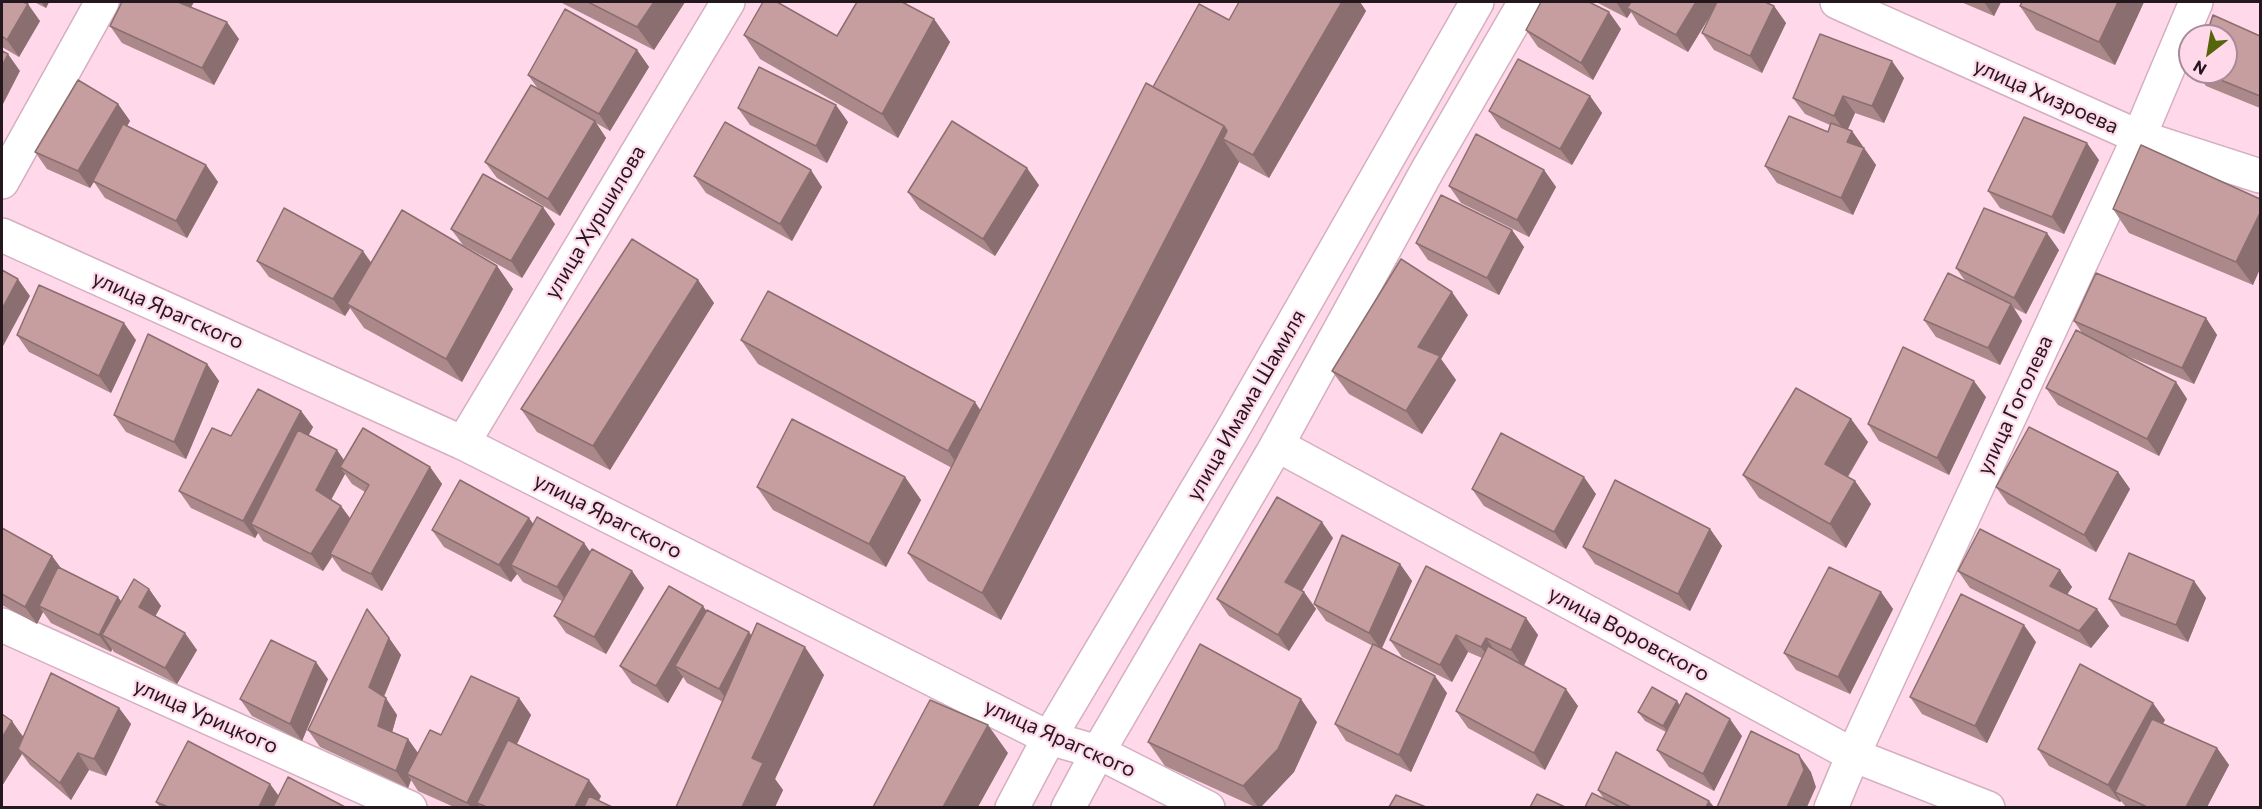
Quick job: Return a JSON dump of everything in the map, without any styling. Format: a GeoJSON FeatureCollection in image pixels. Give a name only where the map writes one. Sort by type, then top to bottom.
{"type":"FeatureCollection","features":[{"type":"Feature","properties":{"kind":"street"},"geometry":{"type":"LineString","coordinates":[[2,182],[102,2]]}},
{"type":"Feature","properties":{"kind":"street","name":"улица Хуршилова"},"geometry":{"type":"LineString","coordinates":[[463,443],[728,2]]}},
{"type":"Feature","properties":{"kind":"street","name":"улица Имама Шамиля"},"geometry":{"type":"LineString","coordinates":[[1012,807],[1049,738],[1230,434],[1477,2]]}},
{"type":"Feature","properties":{"kind":"street","name":"улица Имама Шамиля"},"geometry":{"type":"LineString","coordinates":[[1068,807],[1277,445],[1427,171],[1525,2]]}},
{"type":"Feature","properties":{"kind":"street","name":"улица Хизроева"},"geometry":{"type":"LineString","coordinates":[[1837,2],[2139,137],[2260,176]]}},
{"type":"Feature","properties":{"kind":"street","name":"улица Гоголева"},"geometry":{"type":"LineString","coordinates":[[1831,807],[2139,137],[2196,2]]}},
{"type":"Feature","properties":{"kind":"street","name":"улица Ярагского"},"geometry":{"type":"LineString","coordinates":[[2,235],[463,443],[1049,738],[1098,752],[1209,807]]}},
{"type":"Feature","properties":{"kind":"street","name":"улица Воровского"},"geometry":{"type":"LineString","coordinates":[[1277,445],[1853,755],[1988,807]]}},
{"type":"Feature","properties":{"kind":"street","name":"улица Урицкого"},"geometry":{"type":"LineString","coordinates":[[2,625],[410,807]]}},
{"type":"Feature","properties":{"kind":"building"},"geometry":{"type":"Polygon","coordinates":[[[2,2],[28,4],[7,40],[2,36],[2,2]]]}},
{"type":"Feature","properties":{"kind":"building"},"geometry":{"type":"Polygon","coordinates":[[[122,2],[178,2],[227,22],[202,68],[110,26],[122,2]]]}},
{"type":"Feature","properties":{"kind":"building"},"geometry":{"type":"Polygon","coordinates":[[[588,2],[654,2],[637,27],[588,2]]]}},
{"type":"Feature","properties":{"kind":"building"},"geometry":{"type":"Polygon","coordinates":[[[763,2],[777,2],[837,36],[857,2],[902,2],[934,19],[882,114],[744,35],[763,2]]]}},
{"type":"Feature","properties":{"kind":"building"},"geometry":{"type":"Polygon","coordinates":[[[1239,2],[1342,2],[1253,155],[1223,139],[1227,131],[1224,126],[1153,87],[1199,4],[1229,20],[1239,2]]]}},
{"type":"Feature","properties":{"kind":"building"},"geometry":{"type":"Polygon","coordinates":[[[1541,2],[1589,2],[1609,12],[1581,63],[1526,30],[1541,2]]]}},
{"type":"Feature","properties":{"kind":"building"},"geometry":{"type":"Polygon","coordinates":[[[1631,2],[1696,2],[1676,35],[1627,8],[1631,2]]]}},
{"type":"Feature","properties":{"kind":"building"},"geometry":{"type":"Polygon","coordinates":[[[1717,2],[1765,2],[1774,6],[1750,56],[1702,33],[1717,2]]]}},
{"type":"Feature","properties":{"kind":"building"},"geometry":{"type":"Polygon","coordinates":[[[2022,2],[2118,2],[2099,42],[2020,6],[2022,2]]]}},
{"type":"Feature","properties":{"kind":"building"},"geometry":{"type":"Polygon","coordinates":[[[565,9],[637,50],[599,114],[528,75],[565,9]]]}},
{"type":"Feature","properties":{"kind":"building"},"geometry":{"type":"Polygon","coordinates":[[[2213,15],[2233,24],[2210,24],[2213,15]]]}},
{"type":"Feature","properties":{"kind":"building"},"geometry":{"type":"Polygon","coordinates":[[[2238,26],[2260,36],[2260,96],[2230,84],[2238,84],[2238,26]]]}},
{"type":"Feature","properties":{"kind":"building"},"geometry":{"type":"Polygon","coordinates":[[[1820,34],[1892,61],[1872,106],[1843,96],[1834,116],[1793,98],[1820,34]]]}},
{"type":"Feature","properties":{"kind":"building"},"geometry":{"type":"Polygon","coordinates":[[[2,51],[8,54],[2,66],[2,51]]]}},
{"type":"Feature","properties":{"kind":"building"},"geometry":{"type":"Polygon","coordinates":[[[1518,59],[1590,96],[1560,149],[1489,111],[1518,59]]]}},
{"type":"Feature","properties":{"kind":"building"},"geometry":{"type":"Polygon","coordinates":[[[759,67],[836,105],[816,146],[738,108],[759,67]]]}},
{"type":"Feature","properties":{"kind":"building"},"geometry":{"type":"Polygon","coordinates":[[[78,80],[118,104],[78,171],[35,152],[78,80]]]}},
{"type":"Feature","properties":{"kind":"building"},"geometry":{"type":"Polygon","coordinates":[[[1146,83],[1224,126],[982,593],[908,553],[1146,83]]]}},
{"type":"Feature","properties":{"kind":"building"},"geometry":{"type":"Polygon","coordinates":[[[531,85],[595,121],[548,199],[485,162],[531,85]]]}},
{"type":"Feature","properties":{"kind":"building"},"geometry":{"type":"Polygon","coordinates":[[[1789,116],[1828,132],[1831,123],[1852,131],[1847,142],[1864,148],[1841,198],[1765,166],[1789,116]]]}},
{"type":"Feature","properties":{"kind":"building"},"geometry":{"type":"Polygon","coordinates":[[[2024,117],[2087,143],[2052,217],[1988,191],[2024,117]]]}},
{"type":"Feature","properties":{"kind":"building"},"geometry":{"type":"Polygon","coordinates":[[[952,121],[1027,168],[983,239],[908,192],[952,121]]]}},
{"type":"Feature","properties":{"kind":"building"},"geometry":{"type":"Polygon","coordinates":[[[725,122],[811,170],[780,224],[694,176],[725,122]]]}},
{"type":"Feature","properties":{"kind":"building"},"geometry":{"type":"Polygon","coordinates":[[[123,124],[206,165],[176,221],[93,181],[123,124]]]}},
{"type":"Feature","properties":{"kind":"building"},"geometry":{"type":"Polygon","coordinates":[[[1476,134],[1544,170],[1517,220],[1449,186],[1476,134]]]}},
{"type":"Feature","properties":{"kind":"building"},"geometry":{"type":"Polygon","coordinates":[[[2141,145],[2260,199],[2260,213],[2236,262],[2113,209],[2141,145]]]}},
{"type":"Feature","properties":{"kind":"building"},"geometry":{"type":"Polygon","coordinates":[[[483,174],[543,207],[511,261],[451,229],[483,174]]]}},
{"type":"Feature","properties":{"kind":"building"},"geometry":{"type":"Polygon","coordinates":[[[1441,195],[1512,230],[1487,278],[1416,243],[1441,195]]]}},
{"type":"Feature","properties":{"kind":"building"},"geometry":{"type":"Polygon","coordinates":[[[284,208],[363,251],[333,299],[257,261],[284,208]]]}},
{"type":"Feature","properties":{"kind":"building"},"geometry":{"type":"Polygon","coordinates":[[[1984,208],[2047,233],[2014,298],[1956,268],[1984,208]]]}},
{"type":"Feature","properties":{"kind":"building"},"geometry":{"type":"Polygon","coordinates":[[[402,210],[497,266],[446,359],[347,304],[402,210]]]}},
{"type":"Feature","properties":{"kind":"building"},"geometry":{"type":"Polygon","coordinates":[[[632,239],[698,280],[593,446],[521,409],[632,239]]]}},
{"type":"Feature","properties":{"kind":"building"},"geometry":{"type":"Polygon","coordinates":[[[1401,259],[1452,292],[1418,347],[1440,356],[1406,411],[1332,371],[1401,259]]]}},
{"type":"Feature","properties":{"kind":"building"},"geometry":{"type":"Polygon","coordinates":[[[2,270],[18,279],[2,309],[2,270]]]}},
{"type":"Feature","properties":{"kind":"building"},"geometry":{"type":"Polygon","coordinates":[[[1948,273],[2011,304],[1988,348],[1924,320],[1948,273]]]}},
{"type":"Feature","properties":{"kind":"building"},"geometry":{"type":"Polygon","coordinates":[[[2096,273],[2206,318],[2182,368],[2074,321],[2096,273]]]}},
{"type":"Feature","properties":{"kind":"building"},"geometry":{"type":"Polygon","coordinates":[[[39,285],[124,323],[99,376],[17,335],[39,285]]]}},
{"type":"Feature","properties":{"kind":"building"},"geometry":{"type":"Polygon","coordinates":[[[768,291],[975,402],[948,451],[741,340],[768,291]]]}},
{"type":"Feature","properties":{"kind":"building"},"geometry":{"type":"Polygon","coordinates":[[[2076,330],[2176,382],[2147,439],[2046,388],[2076,330]]]}},
{"type":"Feature","properties":{"kind":"building"},"geometry":{"type":"Polygon","coordinates":[[[148,334],[207,364],[174,442],[114,415],[148,334]]]}},
{"type":"Feature","properties":{"kind":"building"},"geometry":{"type":"Polygon","coordinates":[[[1903,347],[1974,381],[1937,458],[1868,424],[1903,347]]]}},
{"type":"Feature","properties":{"kind":"building"},"geometry":{"type":"Polygon","coordinates":[[[1796,388],[1851,419],[1825,464],[1855,481],[1830,524],[1743,475],[1796,388]]]}},
{"type":"Feature","properties":{"kind":"building"},"geometry":{"type":"Polygon","coordinates":[[[258,389],[301,411],[243,521],[179,491],[212,428],[231,436],[258,389]]]}},
{"type":"Feature","properties":{"kind":"building"},"geometry":{"type":"Polygon","coordinates":[[[792,419],[905,477],[869,544],[757,487],[792,419]]]}},
{"type":"Feature","properties":{"kind":"building"},"geometry":{"type":"Polygon","coordinates":[[[2029,427],[2118,472],[2084,535],[1996,487],[2029,427]]]}},
{"type":"Feature","properties":{"kind":"building"},"geometry":{"type":"Polygon","coordinates":[[[363,428],[430,467],[371,574],[330,554],[369,485],[340,467],[363,428]]]}},
{"type":"Feature","properties":{"kind":"building"},"geometry":{"type":"Polygon","coordinates":[[[298,430],[337,450],[316,490],[341,506],[311,554],[251,524],[298,430]]]}},
{"type":"Feature","properties":{"kind":"building"},"geometry":{"type":"Polygon","coordinates":[[[1501,433],[1584,477],[1554,532],[1472,489],[1501,433]]]}},
{"type":"Feature","properties":{"kind":"building"},"geometry":{"type":"Polygon","coordinates":[[[460,480],[529,518],[499,565],[432,530],[460,480]]]}},
{"type":"Feature","properties":{"kind":"building"},"geometry":{"type":"Polygon","coordinates":[[[1615,480],[1710,529],[1678,594],[1583,547],[1615,480]]]}},
{"type":"Feature","properties":{"kind":"building"},"geometry":{"type":"Polygon","coordinates":[[[1277,497],[1322,522],[1285,582],[1304,592],[1278,635],[1217,599],[1277,497]]]}},
{"type":"Feature","properties":{"kind":"building"},"geometry":{"type":"Polygon","coordinates":[[[537,517],[584,543],[557,587],[511,565],[537,517]]]}},
{"type":"Feature","properties":{"kind":"building"},"geometry":{"type":"Polygon","coordinates":[[[2,528],[52,556],[25,607],[2,594],[2,528]]]}},
{"type":"Feature","properties":{"kind":"building"},"geometry":{"type":"Polygon","coordinates":[[[1980,529],[2060,570],[2050,586],[2097,609],[2079,631],[1958,571],[1980,529]]]}},
{"type":"Feature","properties":{"kind":"building"},"geometry":{"type":"Polygon","coordinates":[[[1342,535],[1400,564],[1369,633],[1314,604],[1342,535]]]}},
{"type":"Feature","properties":{"kind":"building"},"geometry":{"type":"Polygon","coordinates":[[[592,549],[632,571],[594,637],[554,616],[592,549]]]}},
{"type":"Feature","properties":{"kind":"building"},"geometry":{"type":"Polygon","coordinates":[[[2129,553],[2194,581],[2176,625],[2109,599],[2129,553]]]}},
{"type":"Feature","properties":{"kind":"building"},"geometry":{"type":"Polygon","coordinates":[[[1426,566],[1526,618],[1511,650],[1486,638],[1481,647],[1456,635],[1440,665],[1390,640],[1426,566]]]}},
{"type":"Feature","properties":{"kind":"building"},"geometry":{"type":"Polygon","coordinates":[[[58,567],[118,597],[99,635],[39,606],[58,567]]]}},
{"type":"Feature","properties":{"kind":"building"},"geometry":{"type":"Polygon","coordinates":[[[1829,567],[1881,592],[1838,677],[1784,653],[1829,567]]]}},
{"type":"Feature","properties":{"kind":"building"},"geometry":{"type":"Polygon","coordinates":[[[134,579],[149,589],[139,607],[185,633],[165,668],[102,635],[134,579]]]}},
{"type":"Feature","properties":{"kind":"building"},"geometry":{"type":"Polygon","coordinates":[[[669,586],[703,606],[656,686],[620,666],[669,586]]]}},
{"type":"Feature","properties":{"kind":"building"},"geometry":{"type":"Polygon","coordinates":[[[1961,594],[2024,625],[1975,726],[1910,697],[1961,594]]]}},
{"type":"Feature","properties":{"kind":"building"},"geometry":{"type":"Polygon","coordinates":[[[367,609],[389,638],[369,687],[386,698],[378,726],[408,739],[396,771],[308,730],[367,609]]]}},
{"type":"Feature","properties":{"kind":"building"},"geometry":{"type":"Polygon","coordinates":[[[707,610],[749,632],[719,689],[675,666],[707,610]]]}},
{"type":"Feature","properties":{"kind":"building"},"geometry":{"type":"Polygon","coordinates":[[[757,623],[805,647],[752,758],[763,763],[742,807],[676,807],[757,623]]]}},
{"type":"Feature","properties":{"kind":"building"},"geometry":{"type":"Polygon","coordinates":[[[271,640],[316,662],[290,724],[240,699],[271,640]]]}},
{"type":"Feature","properties":{"kind":"building"},"geometry":{"type":"Polygon","coordinates":[[[1200,644],[1301,699],[1278,749],[1243,786],[1148,742],[1200,644]]]}},
{"type":"Feature","properties":{"kind":"building"},"geometry":{"type":"Polygon","coordinates":[[[1373,644],[1435,676],[1399,755],[1335,724],[1373,644]]]}},
{"type":"Feature","properties":{"kind":"building"},"geometry":{"type":"Polygon","coordinates":[[[1488,646],[1566,689],[1534,753],[1456,711],[1488,646]]]}},
{"type":"Feature","properties":{"kind":"building"},"geometry":{"type":"Polygon","coordinates":[[[2080,664],[2153,703],[2108,785],[2038,749],[2080,664]]]}},
{"type":"Feature","properties":{"kind":"building"},"geometry":{"type":"Polygon","coordinates":[[[51,673],[119,708],[94,759],[78,753],[60,783],[18,749],[51,673]]]}},
{"type":"Feature","properties":{"kind":"building"},"geometry":{"type":"Polygon","coordinates":[[[471,676],[519,698],[467,803],[407,774],[430,730],[441,735],[471,676]]]}},
{"type":"Feature","properties":{"kind":"building"},"geometry":{"type":"Polygon","coordinates":[[[1652,687],[1677,701],[1663,726],[1638,712],[1652,687]]]}},
{"type":"Feature","properties":{"kind":"building"},"geometry":{"type":"Polygon","coordinates":[[[1686,693],[1730,719],[1703,774],[1657,750],[1686,693]]]}},
{"type":"Feature","properties":{"kind":"building"},"geometry":{"type":"Polygon","coordinates":[[[930,700],[988,725],[943,807],[873,807],[930,700]]]}},
{"type":"Feature","properties":{"kind":"building"},"geometry":{"type":"Polygon","coordinates":[[[2,714],[12,721],[2,738],[2,714]]]}},
{"type":"Feature","properties":{"kind":"building"},"geometry":{"type":"Polygon","coordinates":[[[2152,719],[2217,748],[2186,807],[2147,807],[2115,792],[2152,719]]]}},
{"type":"Feature","properties":{"kind":"building"},"geometry":{"type":"Polygon","coordinates":[[[1751,731],[1799,755],[1804,770],[1787,807],[1717,807],[1751,731]]]}},
{"type":"Feature","properties":{"kind":"building"},"geometry":{"type":"Polygon","coordinates":[[[508,740],[589,780],[575,807],[487,807],[477,803],[508,740]]]}},
{"type":"Feature","properties":{"kind":"building"},"geometry":{"type":"Polygon","coordinates":[[[188,741],[270,784],[259,807],[168,807],[156,802],[188,741]]]}},
{"type":"Feature","properties":{"kind":"building"},"geometry":{"type":"Polygon","coordinates":[[[1616,752],[1709,801],[1706,807],[1631,807],[1598,790],[1616,752]]]}},
{"type":"Feature","properties":{"kind":"building"},"geometry":{"type":"Polygon","coordinates":[[[288,777],[345,807],[273,807],[288,777]]]}},
{"type":"Feature","properties":{"kind":"building"},"geometry":{"type":"Polygon","coordinates":[[[1592,793],[1620,807],[1585,807],[1592,793]]]}},
{"type":"Feature","properties":{"kind":"building"},"geometry":{"type":"Polygon","coordinates":[[[1537,794],[1565,807],[1530,807],[1537,794]]]}},
{"type":"Feature","properties":{"kind":"building"},"geometry":{"type":"Polygon","coordinates":[[[1396,795],[1426,807],[1389,807],[1396,795]]]}},
{"type":"Feature","properties":{"kind":"building"},"geometry":{"type":"Polygon","coordinates":[[[589,796],[612,807],[584,807],[589,796]]]}}]}
